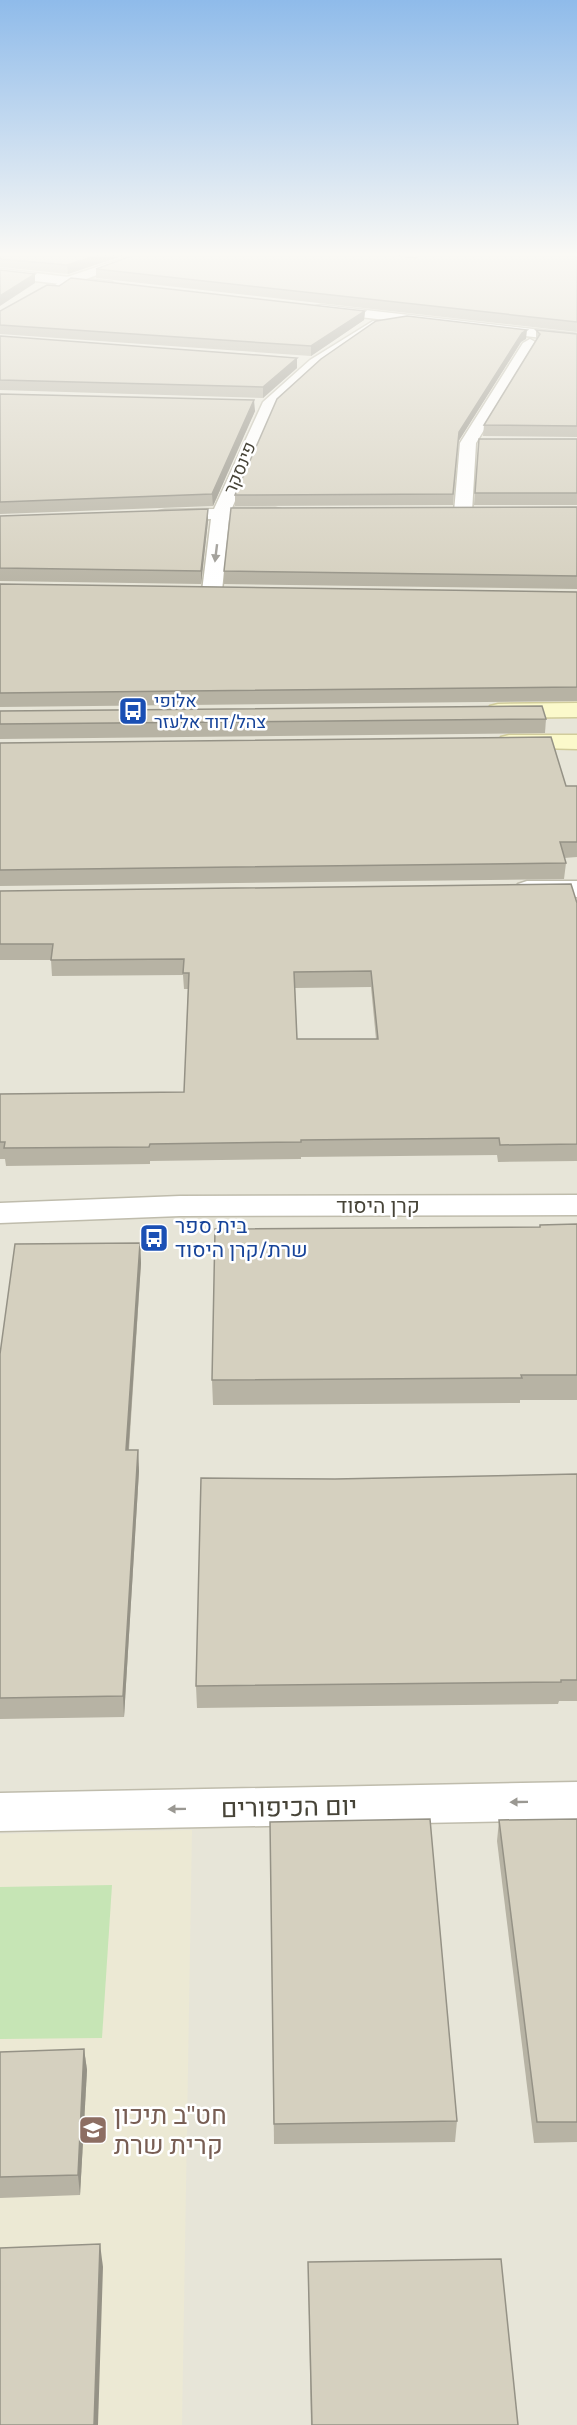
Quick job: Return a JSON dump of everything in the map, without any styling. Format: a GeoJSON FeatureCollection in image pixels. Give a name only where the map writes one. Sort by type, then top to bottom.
{"type":"FeatureCollection","features":[{"type":"Feature","properties":{"kind":"main road"},"geometry":{"type":"LineString","coordinates":[[483,711],[577,710]]}},
{"type":"Feature","properties":{"kind":"main road"},"geometry":{"type":"LineString","coordinates":[[482,743],[577,742]]}},
{"type":"Feature","properties":{"kind":"street","name":"פינסקר"},"geometry":{"type":"LineString","coordinates":[[212,591],[221,513],[262,405],[312,365]]}},
{"type":"Feature","properties":{"kind":"street"},"geometry":{"type":"LineString","coordinates":[[463,512],[468,443],[516,365]]}},
{"type":"Feature","properties":{"kind":"street"},"geometry":{"type":"LineString","coordinates":[[468,443],[490,443]]}},
{"type":"Feature","properties":{"kind":"street"},"geometry":{"type":"LineString","coordinates":[[151,515],[290,512]]}},
{"type":"Feature","properties":{"kind":"street"},"geometry":{"type":"LineString","coordinates":[[440,512],[486,512]]}},
{"type":"Feature","properties":{"kind":"street"},"geometry":{"type":"LineString","coordinates":[[188,591],[235,592]]}},
{"type":"Feature","properties":{"kind":"street"},"geometry":{"type":"LineString","coordinates":[[506,890],[577,889]]}},
{"type":"Feature","properties":{"kind":"street","name":"קרן היסוד"},"geometry":{"type":"LineString","coordinates":[[0,1213],[180,1206],[577,1205]]}},
{"type":"Feature","properties":{"kind":"street","name":"יום הכיפורים"},"geometry":{"type":"LineString","coordinates":[[0,1812],[577,1801]]}},
{"type":"Feature","properties":{"kind":"shaded area"},"geometry":{"type":"Polygon","coordinates":[[[0,365],[577,365],[577,2425],[0,2425],[0,365]]]}},
{"type":"Feature","properties":{"kind":"shaded area","name":"חט\"ב תיכון קרית שרת"},"geometry":{"type":"Polygon","coordinates":[[[192,1830],[182,2425],[0,2425],[0,1834],[192,1830]]]}},
{"type":"Feature","properties":{"kind":"green space"},"geometry":{"type":"Polygon","coordinates":[[[112,1885],[102,2038],[0,2039],[0,1887],[112,1885]]]}},
{"type":"Feature","properties":{"kind":"building"},"geometry":{"type":"Polygon","coordinates":[[[0,365],[289,365],[263,387],[0,380],[0,365]]]}},
{"type":"Feature","properties":{"kind":"building"},"geometry":{"type":"Polygon","coordinates":[[[314,365],[502,365],[459,432],[453,494],[235,495],[277,399],[314,365]]]}},
{"type":"Feature","properties":{"kind":"building"},"geometry":{"type":"Polygon","coordinates":[[[521,365],[577,365],[577,426],[484,425],[521,365]]]}},
{"type":"Feature","properties":{"kind":"building"},"geometry":{"type":"Polygon","coordinates":[[[0,394],[254,400],[212,494],[0,502],[0,394]]]}},
{"type":"Feature","properties":{"kind":"building"},"geometry":{"type":"Polygon","coordinates":[[[479,439],[577,439],[577,493],[475,493],[479,439]]]}},
{"type":"Feature","properties":{"kind":"building"},"geometry":{"type":"Polygon","coordinates":[[[577,507],[577,576],[224,571],[231,508],[577,507]]]}},
{"type":"Feature","properties":{"kind":"building"},"geometry":{"type":"Polygon","coordinates":[[[208,509],[201,571],[0,568],[0,516],[208,509]]]}},
{"type":"Feature","properties":{"kind":"building"},"geometry":{"type":"Polygon","coordinates":[[[0,584],[577,592],[577,687],[0,693],[0,584]]]}},
{"type":"Feature","properties":{"kind":"building"},"geometry":{"type":"Polygon","coordinates":[[[542,706],[546,719],[0,724],[0,711],[542,706]]]}},
{"type":"Feature","properties":{"kind":"building"},"geometry":{"type":"Polygon","coordinates":[[[551,737],[566,786],[577,786],[577,842],[560,842],[566,863],[0,870],[0,743],[551,737]]]}},
{"type":"Feature","properties":{"kind":"building"},"geometry":{"type":"Polygon","coordinates":[[[571,884],[577,903],[577,1144],[500,1145],[499,1138],[301,1140],[301,1142],[150,1144],[149,1147],[4,1148],[5,1142],[0,1142],[0,1094],[184,1092],[189,973],[183,973],[184,959],[51,960],[53,944],[0,944],[0,891],[571,884]],[[371,971],[294,972],[297,1039],[378,1039],[371,971]]]}},
{"type":"Feature","properties":{"kind":"building"},"geometry":{"type":"Polygon","coordinates":[[[577,1224],[577,1375],[521,1375],[522,1378],[212,1380],[215,1229],[540,1227],[540,1225],[577,1224]]]}},
{"type":"Feature","properties":{"kind":"building"},"geometry":{"type":"Polygon","coordinates":[[[140,1243],[126,1450],[138,1450],[123,1696],[0,1698],[0,1354],[15,1244],[140,1243]]]}},
{"type":"Feature","properties":{"kind":"building"},"geometry":{"type":"Polygon","coordinates":[[[577,1474],[577,1680],[196,1686],[201,1478],[335,1479],[577,1474]]]}},
{"type":"Feature","properties":{"kind":"building"},"geometry":{"type":"Polygon","coordinates":[[[430,1819],[457,2121],[274,2124],[270,1822],[430,1819]]]}},
{"type":"Feature","properties":{"kind":"building"},"geometry":{"type":"Polygon","coordinates":[[[577,1819],[577,2122],[537,2122],[499,1820],[577,1819]]]}},
{"type":"Feature","properties":{"kind":"building"},"geometry":{"type":"Polygon","coordinates":[[[84,2049],[78,2175],[0,2177],[0,2052],[84,2049]]]}},
{"type":"Feature","properties":{"kind":"building"},"geometry":{"type":"Polygon","coordinates":[[[100,2244],[94,2425],[0,2425],[0,2248],[100,2244]]]}},
{"type":"Feature","properties":{"kind":"building"},"geometry":{"type":"Polygon","coordinates":[[[501,2259],[518,2425],[312,2425],[308,2262],[501,2259]]]}},
{"type":"Feature","properties":{"kind":"place","name":"אלופי צהל/דוד אלעזר"},"geometry":{"type":"Point","coordinates":[133,711]}},
{"type":"Feature","properties":{"kind":"place","name":"בית ספר שרת/קרן היסוד"},"geometry":{"type":"Point","coordinates":[154,1238]}},
{"type":"Feature","properties":{"kind":"place","name":"חט\"ב תיכון קרית שרת"},"geometry":{"type":"Point","coordinates":[93,2130]}}]}
